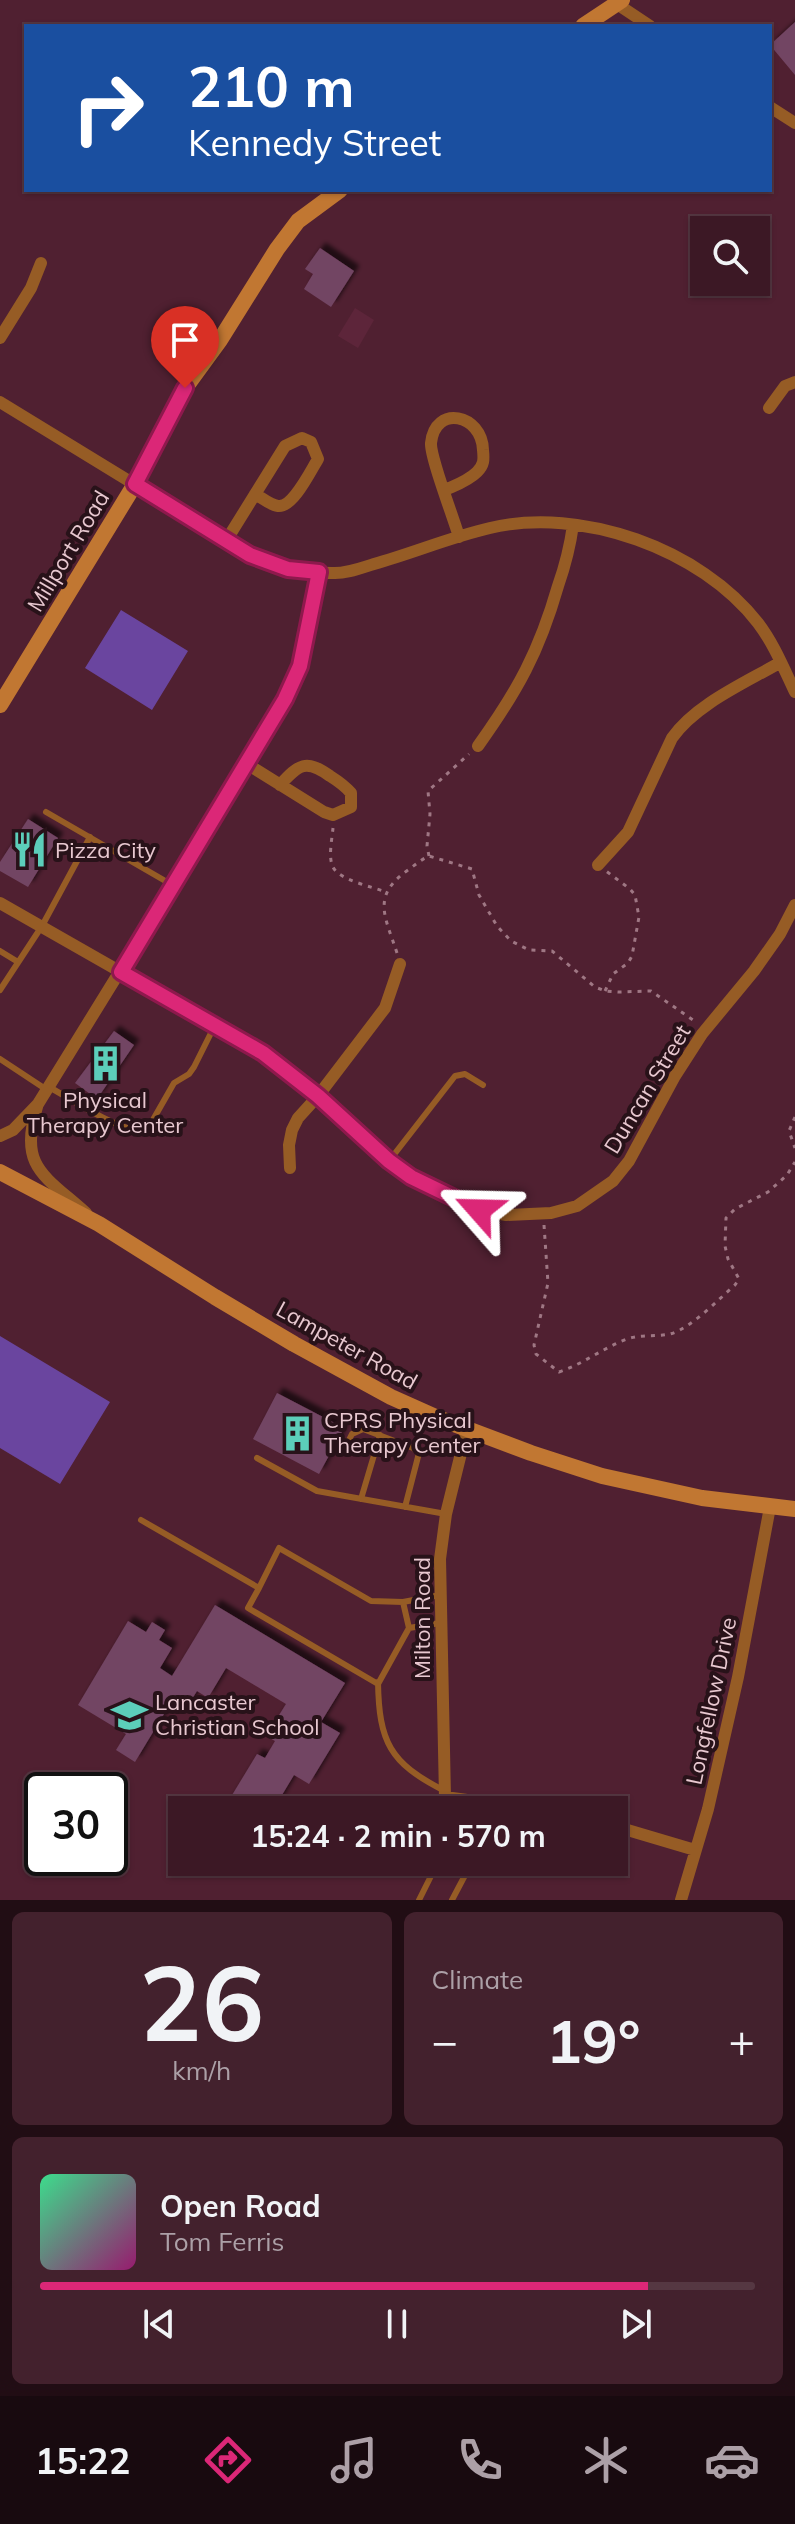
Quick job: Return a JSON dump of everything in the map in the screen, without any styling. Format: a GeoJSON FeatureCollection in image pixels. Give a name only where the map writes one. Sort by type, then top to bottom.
{"type":"FeatureCollection","features":[{"type":"Feature","properties":{"kind":"main road"},"geometry":{"type":"LineString","coordinates":[[586,24],[619,2]]}},
{"type":"Feature","properties":{"kind":"main road","name":"Millport Road"},"geometry":{"type":"LineString","coordinates":[[0,705],[135,484],[185,388],[298,221],[337,192]]}},
{"type":"Feature","properties":{"kind":"main road","name":"Lampeter Road"},"geometry":{"type":"LineString","coordinates":[[0,1172],[99,1224],[294,1344],[391,1397],[531,1453],[602,1476],[702,1498],[795,1509]]}},
{"type":"Feature","properties":{"kind":"street"},"geometry":{"type":"LineString","coordinates":[[619,2],[647,24]]}},
{"type":"Feature","properties":{"kind":"street"},"geometry":{"type":"LineString","coordinates":[[772,108],[795,123]]}},
{"type":"Feature","properties":{"kind":"street"},"geometry":{"type":"LineString","coordinates":[[0,338],[31,288],[41,263]]}},
{"type":"Feature","properties":{"kind":"street"},"geometry":{"type":"LineString","coordinates":[[769,408],[785,386],[795,382]]}},
{"type":"Feature","properties":{"kind":"street"},"geometry":{"type":"LineString","coordinates":[[0,402],[250,555],[288,569],[335,574],[513,523],[536,522],[611,530],[681,558],[720,586],[757,621],[795,692]]}},
{"type":"Feature","properties":{"kind":"street"},"geometry":{"type":"LineString","coordinates":[[445,490],[464,482],[484,464],[483,442],[478,431],[463,419],[453,417],[435,429],[431,445],[459,537]]}},
{"type":"Feature","properties":{"kind":"street"},"geometry":{"type":"LineString","coordinates":[[226,541],[255,494],[285,446],[302,438],[311,442],[318,459],[292,499],[284,506],[277,506],[255,494]]}},
{"type":"Feature","properties":{"kind":"street"},"geometry":{"type":"LineString","coordinates":[[478,746],[524,677],[545,630],[570,546],[573,525]]}},
{"type":"Feature","properties":{"kind":"street"},"geometry":{"type":"LineString","coordinates":[[0,1136],[13,1130],[48,1089],[285,699],[300,666],[319,572]]}},
{"type":"Feature","properties":{"kind":"street"},"geometry":{"type":"LineString","coordinates":[[598,865],[628,832],[681,725],[696,712],[781,662]]}},
{"type":"Feature","properties":{"kind":"street"},"geometry":{"type":"LineString","coordinates":[[247,764],[280,785],[324,812],[333,815],[351,807],[351,793],[346,786],[315,765],[305,765],[293,771],[280,785]]}},
{"type":"Feature","properties":{"kind":"street","name":"Duncan Street"},"geometry":{"type":"LineString","coordinates":[[0,903],[263,1053],[411,1177],[479,1210],[506,1215],[541,1214],[577,1206],[613,1181],[629,1161],[675,1076],[706,1029],[780,934],[795,905]]}},
{"type":"Feature","properties":{"kind":"street"},"geometry":{"type":"LineString","coordinates":[[290,1168],[289,1145],[298,1118],[385,1008],[400,964]]}},
{"type":"Feature","properties":{"kind":"street"},"geometry":{"type":"LineString","coordinates":[[38,1104],[30,1130],[30,1149],[34,1161],[43,1174],[99,1224]]}},
{"type":"Feature","properties":{"kind":"street","name":"Milton Road"},"geometry":{"type":"LineString","coordinates":[[444,1796],[440,1559],[446,1514],[467,1429]]}},
{"type":"Feature","properties":{"kind":"street","name":"Longfellow Drive"},"geometry":{"type":"LineString","coordinates":[[681,1900],[708,1809],[738,1677],[770,1507]]}},
{"type":"Feature","properties":{"kind":"street"},"geometry":{"type":"LineString","coordinates":[[628,1830],[695,1850]]}},
{"type":"Feature","properties":{"kind":"lane"},"geometry":{"type":"LineString","coordinates":[[46,812],[174,886]]}},
{"type":"Feature","properties":{"kind":"lane"},"geometry":{"type":"LineString","coordinates":[[0,990],[42,926],[90,837]]}},
{"type":"Feature","properties":{"kind":"lane"},"geometry":{"type":"LineString","coordinates":[[0,951],[18,962]]}},
{"type":"Feature","properties":{"kind":"lane"},"geometry":{"type":"LineString","coordinates":[[0,1059],[48,1089],[131,1130],[142,1131],[150,1125],[174,1083],[194,1067],[215,1025]]}},
{"type":"Feature","properties":{"kind":"lane"},"geometry":{"type":"LineString","coordinates":[[389,1161],[455,1076],[465,1074],[483,1085]]}},
{"type":"Feature","properties":{"kind":"lane"},"geometry":{"type":"LineString","coordinates":[[345,1448],[352,1434],[360,1429],[419,1453],[405,1507]]}},
{"type":"Feature","properties":{"kind":"lane"},"geometry":{"type":"LineString","coordinates":[[361,1499],[380,1435]]}},
{"type":"Feature","properties":{"kind":"lane"},"geometry":{"type":"LineString","coordinates":[[257,1458],[317,1491],[446,1514]]}},
{"type":"Feature","properties":{"kind":"lane"},"geometry":{"type":"LineString","coordinates":[[141,1520],[259,1588]]}},
{"type":"Feature","properties":{"kind":"lane"},"geometry":{"type":"LineString","coordinates":[[378,1682],[248,1608],[279,1548],[371,1601],[403,1602],[440,1595]]}},
{"type":"Feature","properties":{"kind":"lane"},"geometry":{"type":"LineString","coordinates":[[403,1602],[409,1628],[378,1682],[378,1718],[402,1764],[440,1796]]}},
{"type":"Feature","properties":{"kind":"lane"},"geometry":{"type":"LineString","coordinates":[[409,1628],[440,1623]]}},
{"type":"Feature","properties":{"kind":"lane"},"geometry":{"type":"LineString","coordinates":[[419,1900],[431,1876]]}},
{"type":"Feature","properties":{"kind":"lane"},"geometry":{"type":"LineString","coordinates":[[452,1900],[465,1876]]}},
{"type":"Feature","properties":{"kind":"path"},"geometry":{"type":"LineString","coordinates":[[429,856],[428,791],[478,746]]}},
{"type":"Feature","properties":{"kind":"path"},"geometry":{"type":"LineString","coordinates":[[333,815],[331,864],[334,870],[386,892]]}},
{"type":"Feature","properties":{"kind":"path"},"geometry":{"type":"LineString","coordinates":[[400,964],[384,913],[386,892],[393,880],[429,856]]}},
{"type":"Feature","properties":{"kind":"path"},"geometry":{"type":"LineString","coordinates":[[429,856],[472,869],[479,895],[497,926],[511,941],[529,950],[552,951],[595,987],[605,991],[651,991],[706,1029]]}},
{"type":"Feature","properties":{"kind":"path"},"geometry":{"type":"LineString","coordinates":[[598,865],[630,889],[638,905],[639,917],[632,956],[613,974],[605,991]]}},
{"type":"Feature","properties":{"kind":"path"},"geometry":{"type":"LineString","coordinates":[[795,1117],[789,1131],[795,1148]]}},
{"type":"Feature","properties":{"kind":"path"},"geometry":{"type":"LineString","coordinates":[[541,1214],[548,1283],[534,1345],[536,1354],[559,1372],[625,1340],[671,1334],[682,1329],[735,1285],[739,1279],[725,1246],[726,1218],[735,1209],[768,1192],[787,1175],[795,1162]]}},
{"type":"Feature","properties":{"kind":"shaded area"},"geometry":{"type":"Polygon","coordinates":[[[355,308],[374,320],[358,348],[338,336],[355,308]]]}},
{"type":"Feature","properties":{"kind":"shaded area"},"geometry":{"type":"Polygon","coordinates":[[[121,610],[188,651],[152,710],[85,668],[121,610]]]}},
{"type":"Feature","properties":{"kind":"shaded area"},"geometry":{"type":"Polygon","coordinates":[[[0,1336],[110,1402],[60,1484],[0,1448],[0,1336]]]}},
{"type":"Feature","properties":{"kind":"building"},"geometry":{"type":"Polygon","coordinates":[[[795,22],[795,75],[772,47],[772,43],[795,22]]]}},
{"type":"Feature","properties":{"kind":"building"},"geometry":{"type":"Polygon","coordinates":[[[320,248],[354,271],[331,307],[304,289],[313,274],[305,269],[320,248]]]}},
{"type":"Feature","properties":{"kind":"building","name":"Pizza City"},"geometry":{"type":"Polygon","coordinates":[[[28,819],[58,838],[28,887],[0,871],[0,862],[28,819]]]}},
{"type":"Feature","properties":{"kind":"building","name":"Physical Therapy Center"},"geometry":{"type":"Polygon","coordinates":[[[114,1031],[134,1045],[97,1099],[75,1083],[114,1031]]]}},
{"type":"Feature","properties":{"kind":"building","name":"CPRS Physical Therapy Center"},"geometry":{"type":"Polygon","coordinates":[[[277,1393],[344,1428],[319,1474],[253,1439],[277,1393]]]}},
{"type":"Feature","properties":{"kind":"building","name":"Lancaster Christian School"},"geometry":{"type":"Polygon","coordinates":[[[215,1605],[345,1683],[321,1722],[340,1733],[309,1784],[294,1775],[281,1796],[232,1796],[257,1754],[265,1758],[275,1741],[266,1736],[286,1704],[226,1668],[208,1698],[197,1691],[187,1707],[173,1699],[135,1762],[116,1750],[126,1734],[78,1705],[128,1621],[146,1632],[152,1622],[165,1630],[159,1640],[172,1648],[160,1668],[172,1676],[215,1605]]]}},
{"type":"Feature","properties":{"kind":"place","name":"Pizza City"},"geometry":{"type":"Point","coordinates":[29,850]}},
{"type":"Feature","properties":{"kind":"place","name":"Physical Therapy Center"},"geometry":{"type":"Point","coordinates":[105,1064]}},
{"type":"Feature","properties":{"kind":"place","name":"CPRS Physical Therapy Center"},"geometry":{"type":"Point","coordinates":[298,1433]}},
{"type":"Feature","properties":{"kind":"place","name":"Lancaster Christian School"},"geometry":{"type":"Point","coordinates":[129,1715]}},
{"type":"Feature","properties":{"kind":"route"},"geometry":{"type":"LineString","coordinates":[[185,388],[135,484],[250,555],[288,569],[319,572],[300,666],[285,699],[121,972],[263,1053],[411,1177],[479,1210]]}}]}
